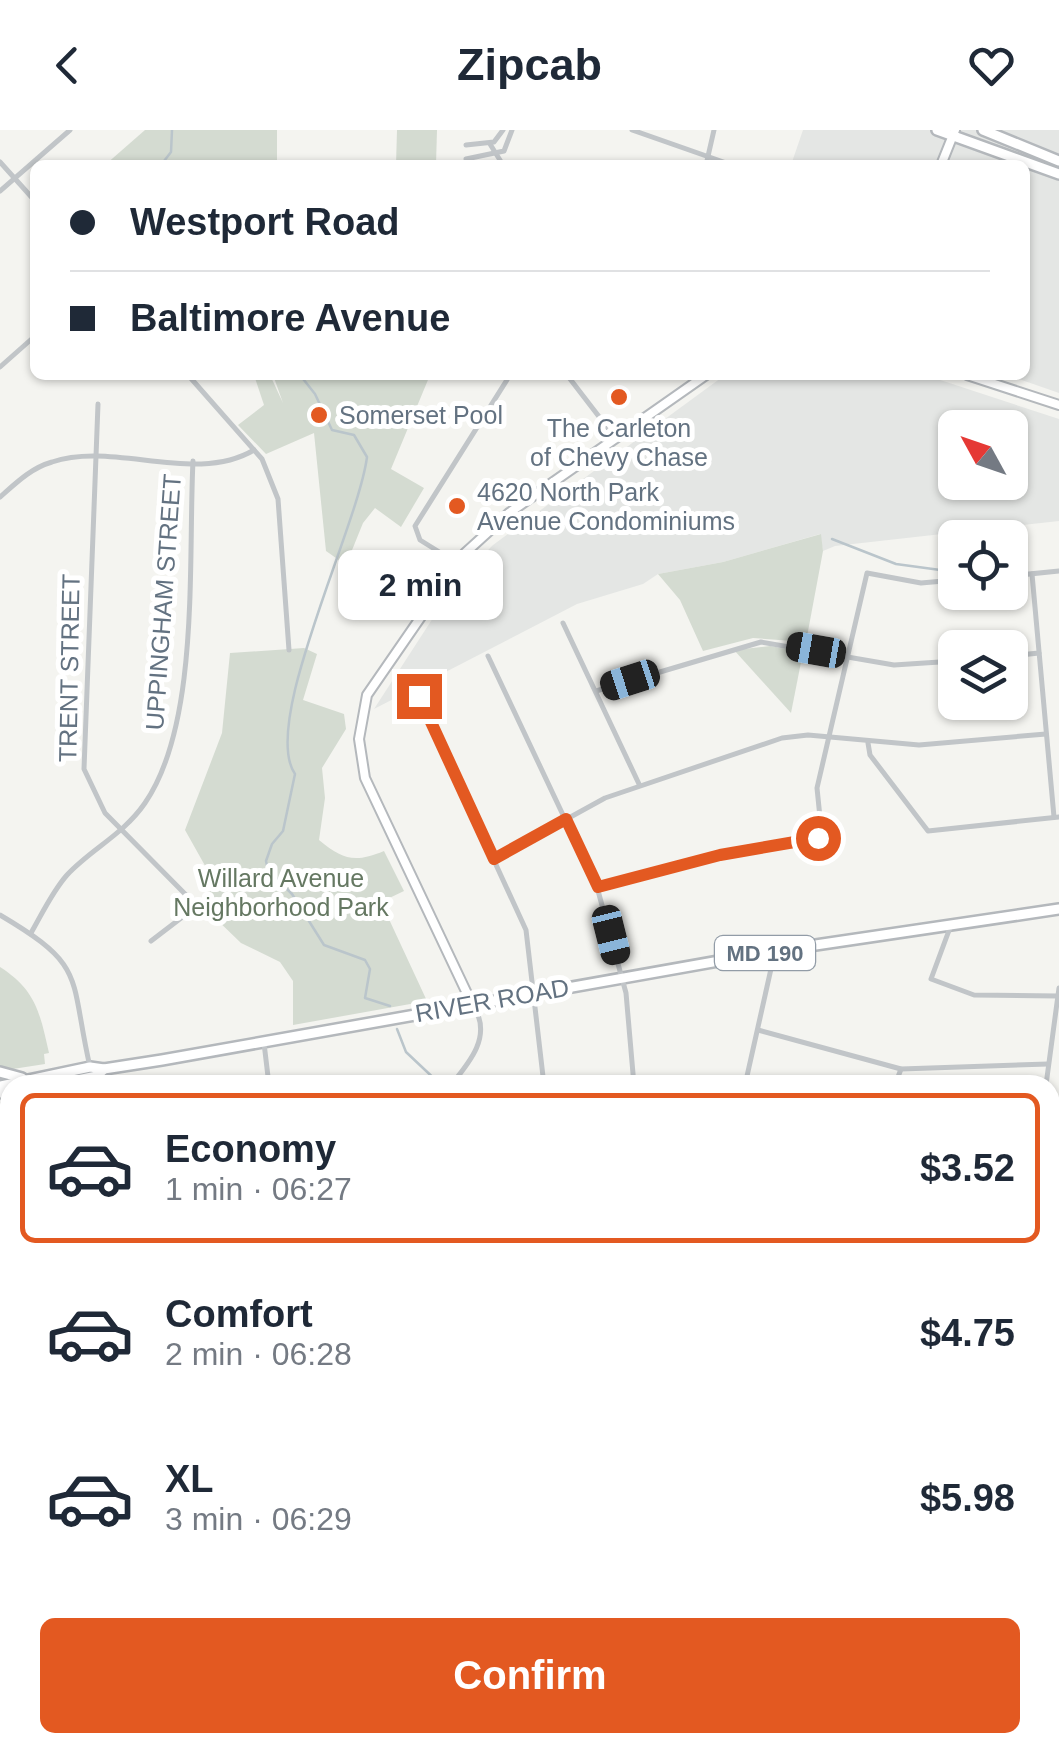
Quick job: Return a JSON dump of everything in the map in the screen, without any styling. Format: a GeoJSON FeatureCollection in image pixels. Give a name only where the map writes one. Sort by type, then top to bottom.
{"type":"FeatureCollection","features":[{"type":"Feature","properties":{"kind":"main road"},"geometry":{"type":"LineString","coordinates":[[937,130],[1023,160]]}},
{"type":"Feature","properties":{"kind":"main road"},"geometry":{"type":"LineString","coordinates":[[984,130],[1059,161]]}},
{"type":"Feature","properties":{"kind":"main road"},"geometry":{"type":"LineString","coordinates":[[1030,163],[1059,174]]}},
{"type":"Feature","properties":{"kind":"main road","name":"RIVER ROAD"},"geometry":{"type":"LineString","coordinates":[[46,1075],[90,1067],[104,1069],[775,951],[1059,909]]}},
{"type":"Feature","properties":{"kind":"main road"},"geometry":{"type":"LineString","coordinates":[[83,1075],[90,1067]]}},
{"type":"Feature","properties":{"kind":"main road","name":"RIVER ROAD"},"geometry":{"type":"LineString","coordinates":[[98,1075],[104,1069]]}},
{"type":"Feature","properties":{"kind":"street"},"geometry":{"type":"LineString","coordinates":[[36,160],[70,130]]}},
{"type":"Feature","properties":{"kind":"street"},"geometry":{"type":"LineString","coordinates":[[466,146],[490,144],[503,130]]}},
{"type":"Feature","properties":{"kind":"street"},"geometry":{"type":"LineString","coordinates":[[466,159],[496,154],[508,146],[512,130]]}},
{"type":"Feature","properties":{"kind":"street"},"geometry":{"type":"LineString","coordinates":[[632,130],[705,160]]}},
{"type":"Feature","properties":{"kind":"street"},"geometry":{"type":"LineString","coordinates":[[707,160],[714,130]]}},
{"type":"Feature","properties":{"kind":"street"},"geometry":{"type":"LineString","coordinates":[[942,160],[954,133]]}},
{"type":"Feature","properties":{"kind":"street"},"geometry":{"type":"LineString","coordinates":[[490,144],[499,160]]}},
{"type":"Feature","properties":{"kind":"street"},"geometry":{"type":"LineString","coordinates":[[0,162],[30,195]]}},
{"type":"Feature","properties":{"kind":"street"},"geometry":{"type":"LineString","coordinates":[[0,191],[30,165]]}},
{"type":"Feature","properties":{"kind":"street"},"geometry":{"type":"LineString","coordinates":[[0,367],[30,340]]}},
{"type":"Feature","properties":{"kind":"street"},"geometry":{"type":"LineString","coordinates":[[192,380],[272,476],[278,498],[288,650]]}},
{"type":"Feature","properties":{"kind":"street"},"geometry":{"type":"LineString","coordinates":[[457,563],[420,540],[415,526],[507,380]]}},
{"type":"Feature","properties":{"kind":"street"},"geometry":{"type":"LineString","coordinates":[[572,380],[617,440]]}},
{"type":"Feature","properties":{"kind":"street"},"geometry":{"type":"LineString","coordinates":[[459,1075],[472,1058],[481,1034],[472,1004],[370,792],[358,746],[361,716],[370,689],[457,563],[510,513],[699,380]]}},
{"type":"Feature","properties":{"kind":"street"},"geometry":{"type":"LineString","coordinates":[[982,380],[1059,405]]}},
{"type":"Feature","properties":{"kind":"street","name":"TRENT STREET"},"geometry":{"type":"LineString","coordinates":[[98,404],[84,760],[95,798],[189,898],[185,915],[151,941]]}},
{"type":"Feature","properties":{"kind":"street"},"geometry":{"type":"LineString","coordinates":[[0,497],[32,471],[53,461],[96,458],[193,462],[234,459],[254,450]]}},
{"type":"Feature","properties":{"kind":"street","name":"UPPINGHAM STREET"},"geometry":{"type":"LineString","coordinates":[[31,933],[68,874],[122,831],[158,782],[180,719],[193,462]]}},
{"type":"Feature","properties":{"kind":"street"},"geometry":{"type":"LineString","coordinates":[[598,887],[720,855],[822,837],[816,806],[867,572],[921,583],[938,582]]}},
{"type":"Feature","properties":{"kind":"street"},"geometry":{"type":"LineString","coordinates":[[1028,574],[1059,572]]}},
{"type":"Feature","properties":{"kind":"street"},"geometry":{"type":"LineString","coordinates":[[868,743],[870,755],[928,831],[1056,817],[1032,574]]}},
{"type":"Feature","properties":{"kind":"street"},"geometry":{"type":"LineString","coordinates":[[563,623],[639,784]]}},
{"type":"Feature","properties":{"kind":"street"},"geometry":{"type":"LineString","coordinates":[[596,691],[750,643],[780,643],[894,665],[938,662]]}},
{"type":"Feature","properties":{"kind":"street"},"geometry":{"type":"LineString","coordinates":[[1028,655],[1039,654]]}},
{"type":"Feature","properties":{"kind":"street"},"geometry":{"type":"LineString","coordinates":[[488,656],[598,887],[622,978],[633,1075]]}},
{"type":"Feature","properties":{"kind":"street"},"geometry":{"type":"LineString","coordinates":[[419,696],[530,942],[543,1075]]}},
{"type":"Feature","properties":{"kind":"street"},"geometry":{"type":"LineString","coordinates":[[494,859],[639,784],[782,738],[828,737],[919,745],[1046,734]]}},
{"type":"Feature","properties":{"kind":"street"},"geometry":{"type":"LineString","coordinates":[[0,915],[55,950],[68,966],[90,1067]]}},
{"type":"Feature","properties":{"kind":"street"},"geometry":{"type":"LineString","coordinates":[[951,924],[931,978],[974,996],[1058,992],[1047,1075]]}},
{"type":"Feature","properties":{"kind":"street"},"geometry":{"type":"LineString","coordinates":[[747,1075],[775,951]]}},
{"type":"Feature","properties":{"kind":"street"},"geometry":{"type":"LineString","coordinates":[[758,1030],[901,1069],[1048,1064]]}},
{"type":"Feature","properties":{"kind":"street"},"geometry":{"type":"LineString","coordinates":[[264,1040],[269,1075]]}},
{"type":"Feature","properties":{"kind":"street"},"geometry":{"type":"LineString","coordinates":[[899,1075],[901,1069]]}},
{"type":"Feature","properties":{"kind":"shaded area"},"geometry":{"type":"Polygon","coordinates":[[[803,130],[1059,130],[1059,393],[1021,380],[1030,380],[1030,160],[793,160],[803,130]]]}},
{"type":"Feature","properties":{"kind":"shaded area"},"geometry":{"type":"Polygon","coordinates":[[[718,380],[940,380],[1059,419],[1059,521],[1028,524],[1028,520],[938,520],[938,535],[835,546],[823,551],[820,534],[723,562],[658,574],[643,584],[577,604],[374,709],[455,584],[493,545],[718,380]]]}},
{"type":"Feature","properties":{"kind":"green space"},"geometry":{"type":"Polygon","coordinates":[[[145,130],[277,130],[277,160],[111,160],[145,130]]]}},
{"type":"Feature","properties":{"kind":"green space"},"geometry":{"type":"Polygon","coordinates":[[[397,130],[437,130],[436,160],[396,160],[397,130]]]}},
{"type":"Feature","properties":{"kind":"green space"},"geometry":{"type":"Polygon","coordinates":[[[256,380],[272,380],[283,403],[275,380],[428,380],[391,469],[424,488],[401,527],[375,508],[363,523],[346,565],[326,551],[314,433],[266,454],[238,425],[264,405],[256,380]]]}},
{"type":"Feature","properties":{"kind":"green space"},"geometry":{"type":"Polygon","coordinates":[[[821,534],[823,551],[806,642],[753,638],[703,651],[680,600],[658,574],[723,562],[821,534]]]}},
{"type":"Feature","properties":{"kind":"green space"},"geometry":{"type":"Polygon","coordinates":[[[376,552],[425,565],[420,584],[382,574],[386,559],[375,556],[376,552]]]}},
{"type":"Feature","properties":{"kind":"green space"},"geometry":{"type":"Polygon","coordinates":[[[770,646],[803,652],[791,713],[734,650],[770,646]]]}},
{"type":"Feature","properties":{"kind":"green space","name":"Willard Avenue Neighborhood Park"},"geometry":{"type":"Polygon","coordinates":[[[304,648],[317,654],[303,700],[344,714],[346,729],[322,768],[325,798],[319,840],[350,858],[384,851],[404,891],[381,902],[427,1001],[293,1025],[293,981],[280,962],[241,943],[212,915],[208,871],[185,830],[222,733],[230,653],[304,648]]]}},
{"type":"Feature","properties":{"kind":"green space"},"geometry":{"type":"Polygon","coordinates":[[[0,967],[22,985],[35,1004],[49,1053],[44,1054],[45,1064],[0,1071],[0,967]]]}},
{"type":"Feature","properties":{"kind":"waterway"},"geometry":{"type":"LineString","coordinates":[[165,160],[171,152],[172,130]]}},
{"type":"Feature","properties":{"kind":"waterway"},"geometry":{"type":"LineString","coordinates":[[304,380],[332,430],[354,435],[367,457],[300,670],[290,713],[288,749],[295,774],[283,831],[272,844],[266,861],[268,870],[292,894],[324,945],[365,960],[370,969],[365,998],[390,1006]]}},
{"type":"Feature","properties":{"kind":"waterway"},"geometry":{"type":"LineString","coordinates":[[832,539],[896,564],[938,570]]}},
{"type":"Feature","properties":{"kind":"waterway"},"geometry":{"type":"LineString","coordinates":[[397,1029],[406,1052],[430,1075]]}},
{"type":"Feature","properties":{"kind":"place","name":"The Carleton of Chevy Chase"},"geometry":{"type":"Point","coordinates":[619,397]}},
{"type":"Feature","properties":{"kind":"place","name":"Somerset Pool"},"geometry":{"type":"Point","coordinates":[319,415]}},
{"type":"Feature","properties":{"kind":"place","name":"4620 North Park Avenue Condominiums"},"geometry":{"type":"Point","coordinates":[457,506]}},
{"type":"Feature","properties":{"kind":"route"},"geometry":{"type":"LineString","coordinates":[[419,696],[494,859],[566,819],[598,887],[720,855],[818,838]]}}]}
